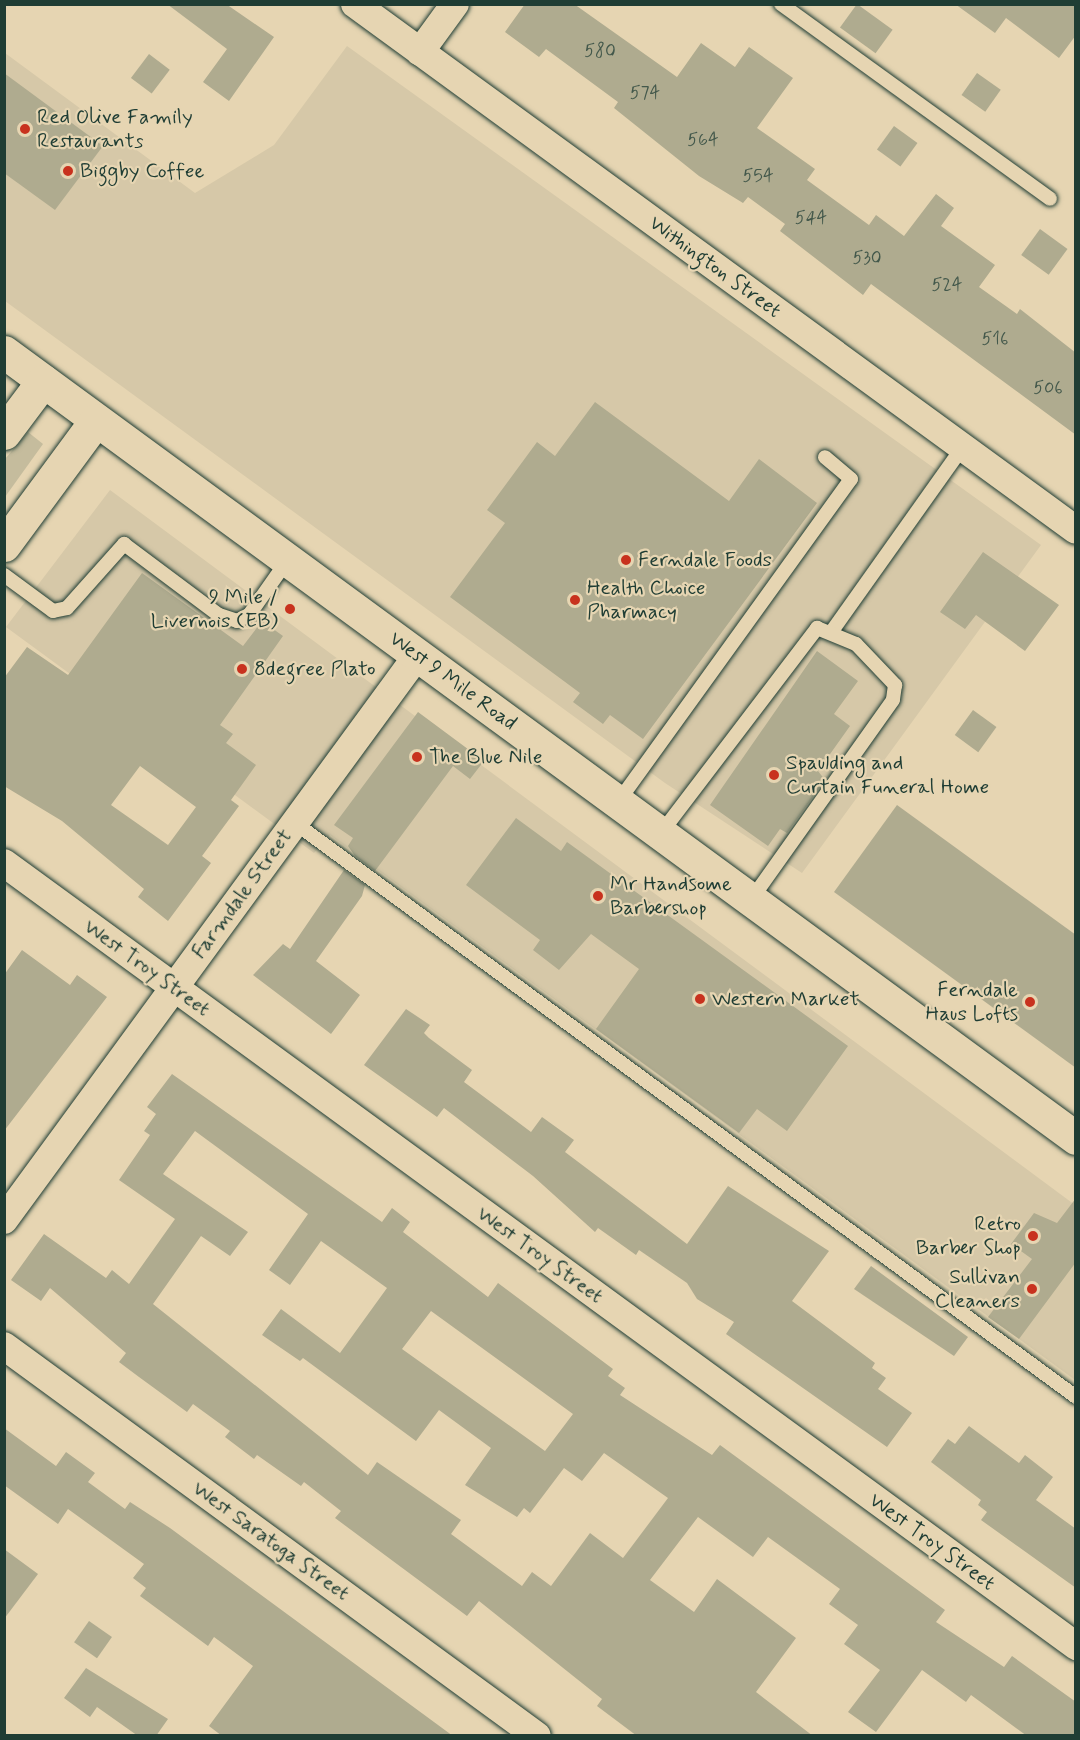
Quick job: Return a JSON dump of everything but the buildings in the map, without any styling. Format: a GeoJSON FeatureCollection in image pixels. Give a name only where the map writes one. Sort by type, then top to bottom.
{"type":"FeatureCollection","features":[{"type":"Feature","properties":{"kind":"main road","name":"West 9 Mile Road"},"geometry":{"type":"LineString","coordinates":[[4,352],[1076,1138]]}},
{"type":"Feature","properties":{"kind":"main road"},"geometry":{"type":"LineString","coordinates":[[4,433],[43,381]]}},
{"type":"Feature","properties":{"kind":"main road"},"geometry":{"type":"LineString","coordinates":[[4,545],[96,420]]}},
{"type":"Feature","properties":{"kind":"street","name":"Withington Street"},"geometry":{"type":"LineString","coordinates":[[355,4],[385,13],[420,52],[1076,530]]}},
{"type":"Feature","properties":{"kind":"street"},"geometry":{"type":"LineString","coordinates":[[420,52],[455,4]]}},
{"type":"Feature","properties":{"kind":"street","name":"Farmdale Street"},"geometry":{"type":"LineString","coordinates":[[4,1220],[172,987],[417,656]]}},
{"type":"Feature","properties":{"kind":"street","name":"West Troy Street"},"geometry":{"type":"LineString","coordinates":[[4,863],[1076,1646]]}},
{"type":"Feature","properties":{"kind":"street","name":"West Saratoga Street"},"geometry":{"type":"LineString","coordinates":[[4,1347],[537,1736]]}},
{"type":"Feature","properties":{"kind":"lane"},"geometry":{"type":"LineString","coordinates":[[781,4],[1050,199]]}},
{"type":"Feature","properties":{"kind":"lane"},"geometry":{"type":"LineString","coordinates":[[832,631],[963,447]]}},
{"type":"Feature","properties":{"kind":"lane"},"geometry":{"type":"LineString","coordinates":[[618,802],[850,479],[825,457]]}},
{"type":"Feature","properties":{"kind":"lane"},"geometry":{"type":"LineString","coordinates":[[4,575],[53,611],[67,608],[124,544],[219,615],[237,621],[249,615],[287,561]]}},
{"type":"Feature","properties":{"kind":"lane"},"geometry":{"type":"LineString","coordinates":[[661,833],[817,628],[832,631],[880,665],[895,686],[893,700],[751,900]]}},
{"type":"Feature","properties":{"kind":"lane"},"geometry":{"type":"LineString","coordinates":[[295,823],[1076,1398]]}},
{"type":"Feature","properties":{"kind":"shaded area"},"geometry":{"type":"Polygon","coordinates":[[[347,46],[1041,545],[802,873],[665,783],[5,301],[5,53],[195,193],[274,145],[347,46]]]}},
{"type":"Feature","properties":{"kind":"shaded area"},"geometry":{"type":"Polygon","coordinates":[[[28,432],[43,444],[5,497],[5,459],[28,432]]]}},
{"type":"Feature","properties":{"kind":"shaded area"},"geometry":{"type":"Polygon","coordinates":[[[110,490],[1075,1205],[1075,1380],[330,835],[314,853],[6,627],[110,490]]]}},
{"type":"Feature","properties":{"kind":"place","name":"Red Olive Family Restaurants"},"geometry":{"type":"Point","coordinates":[25,129]}},
{"type":"Feature","properties":{"kind":"place","name":"Biggby Coffee"},"geometry":{"type":"Point","coordinates":[68,171]}},
{"type":"Feature","properties":{"kind":"place","name":"Ferndale Foods"},"geometry":{"type":"Point","coordinates":[626,560]}},
{"type":"Feature","properties":{"kind":"place","name":"Health Choice Pharmacy"},"geometry":{"type":"Point","coordinates":[575,600]}},
{"type":"Feature","properties":{"kind":"place","name":"9 Mile / Livernois (EB)"},"geometry":{"type":"Point","coordinates":[290,609]}},
{"type":"Feature","properties":{"kind":"place","name":"8degree Plato"},"geometry":{"type":"Point","coordinates":[242,669]}},
{"type":"Feature","properties":{"kind":"place","name":"The Blue Nile"},"geometry":{"type":"Point","coordinates":[417,757]}},
{"type":"Feature","properties":{"kind":"place","name":"Spaulding and Curtain Funeral Home"},"geometry":{"type":"Point","coordinates":[774,775]}},
{"type":"Feature","properties":{"kind":"place","name":"Mr Handsome Barbershop"},"geometry":{"type":"Point","coordinates":[598,896]}},
{"type":"Feature","properties":{"kind":"place","name":"Western Market"},"geometry":{"type":"Point","coordinates":[700,999]}},
{"type":"Feature","properties":{"kind":"place","name":"Ferndale Haus Lofts"},"geometry":{"type":"Point","coordinates":[1030,1002]}},
{"type":"Feature","properties":{"kind":"place","name":"Retro Barber Shop"},"geometry":{"type":"Point","coordinates":[1033,1236]}},
{"type":"Feature","properties":{"kind":"place","name":"Sullivan Cleaners"},"geometry":{"type":"Point","coordinates":[1032,1289]}}]}
